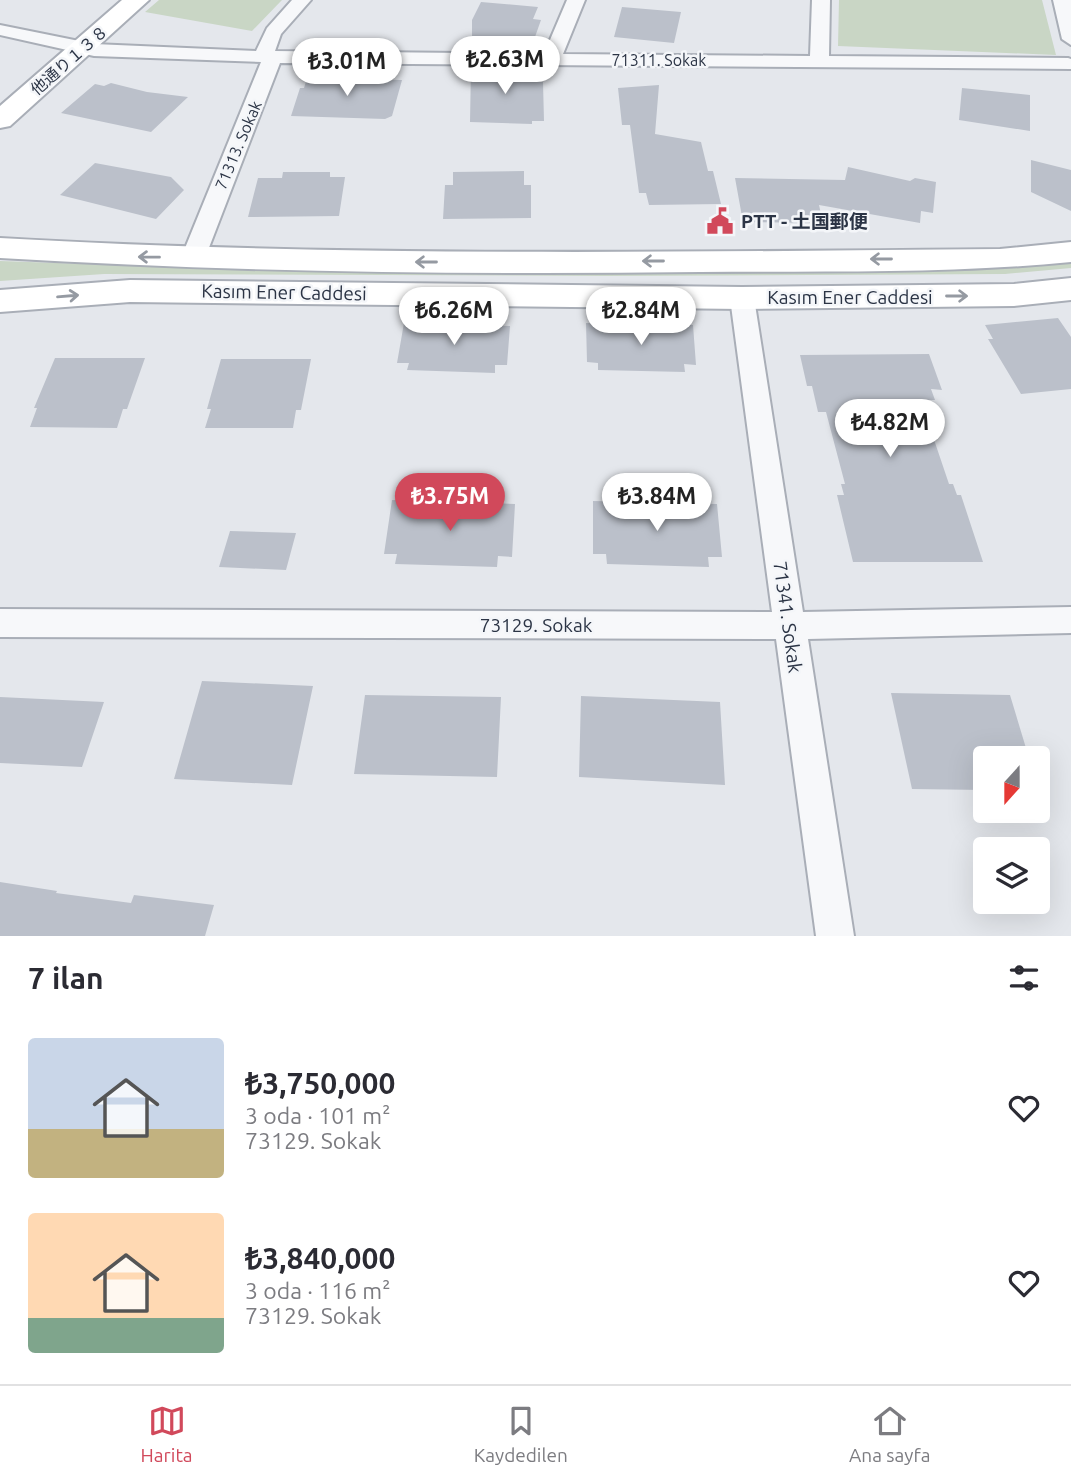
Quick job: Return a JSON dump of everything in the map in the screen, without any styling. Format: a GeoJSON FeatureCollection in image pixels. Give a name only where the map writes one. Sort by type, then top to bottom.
{"type":"FeatureCollection","features":[{"type":"Feature","properties":{"kind":"main road","name":"他通り１３８"},"geometry":{"type":"LineString","coordinates":[[0,120],[137,0]]}},
{"type":"Feature","properties":{"kind":"main road","name":"Kasım Ener Caddesi"},"geometry":{"type":"LineString","coordinates":[[0,248],[120,257],[425,262],[986,259],[1071,252]]}},
{"type":"Feature","properties":{"kind":"main road","name":"Kasım Ener Caddesi"},"geometry":{"type":"LineString","coordinates":[[0,301],[130,291],[742,298],[1014,295],[1071,289]]}},
{"type":"Feature","properties":{"kind":"street","name":"71313. Sokak"},"geometry":{"type":"LineString","coordinates":[[193,258],[271,65],[265,49],[273,32],[302,0]]}},
{"type":"Feature","properties":{"kind":"street"},"geometry":{"type":"LineString","coordinates":[[551,60],[576,0]]}},
{"type":"Feature","properties":{"kind":"street"},"geometry":{"type":"LineString","coordinates":[[819,62],[821,0]]}},
{"type":"Feature","properties":{"kind":"street"},"geometry":{"type":"LineString","coordinates":[[1062,0],[1071,39]]}},
{"type":"Feature","properties":{"kind":"street","name":"71311. Sokak"},"geometry":{"type":"LineString","coordinates":[[0,30],[83,48],[268,57],[819,62],[1070,68]]}},
{"type":"Feature","properties":{"kind":"street","name":"71341. Sokak"},"geometry":{"type":"LineString","coordinates":[[742,298],[835,936]]}},
{"type":"Feature","properties":{"kind":"street","name":"73129. Sokak"},"geometry":{"type":"LineString","coordinates":[[0,623],[789,626],[1071,620]]}},
{"type":"Feature","properties":{"kind":"green space"},"geometry":{"type":"Polygon","coordinates":[[[159,0],[282,0],[252,31],[145,12],[159,0]]]}},
{"type":"Feature","properties":{"kind":"green space"},"geometry":{"type":"Polygon","coordinates":[[[839,0],[1042,0],[1056,55],[838,46],[839,0]]]}},
{"type":"Feature","properties":{"kind":"green space"},"geometry":{"type":"Polygon","coordinates":[[[0,261],[525,271],[932,269],[1071,261],[1071,268],[1005,274],[104,274],[0,281],[0,261]]]}},
{"type":"Feature","properties":{"kind":"building"},"geometry":{"type":"Polygon","coordinates":[[[481,2],[538,7],[533,19],[541,20],[530,51],[472,51],[472,20],[481,2]]]}},
{"type":"Feature","properties":{"kind":"building"},"geometry":{"type":"Polygon","coordinates":[[[622,7],[681,12],[674,43],[614,37],[622,7]]]}},
{"type":"Feature","properties":{"kind":"building"},"geometry":{"type":"Polygon","coordinates":[[[471,67],[530,68],[531,82],[543,82],[544,121],[532,121],[532,124],[470,122],[471,67]]]}},
{"type":"Feature","properties":{"kind":"building"},"geometry":{"type":"Polygon","coordinates":[[[307,78],[402,80],[392,116],[385,119],[291,116],[300,88],[304,88],[307,78]]]}},
{"type":"Feature","properties":{"kind":"building"},"geometry":{"type":"Polygon","coordinates":[[[111,83],[147,92],[188,97],[151,132],[61,113],[95,84],[104,86],[111,83]]]}},
{"type":"Feature","properties":{"kind":"building"},"geometry":{"type":"Polygon","coordinates":[[[659,85],[655,134],[701,142],[708,171],[713,171],[721,204],[649,205],[646,193],[639,193],[630,125],[622,125],[618,88],[659,85]]]}},
{"type":"Feature","properties":{"kind":"building"},"geometry":{"type":"Polygon","coordinates":[[[962,88],[1030,95],[1030,131],[959,120],[962,88]]]}},
{"type":"Feature","properties":{"kind":"building"},"geometry":{"type":"Polygon","coordinates":[[[1031,160],[1071,170],[1071,211],[1031,192],[1031,160]]]}},
{"type":"Feature","properties":{"kind":"building"},"geometry":{"type":"Polygon","coordinates":[[[95,163],[171,177],[184,190],[156,219],[60,195],[95,163]]]}},
{"type":"Feature","properties":{"kind":"building"},"geometry":{"type":"Polygon","coordinates":[[[848,167],[910,181],[915,178],[936,182],[933,213],[921,211],[920,223],[819,205],[823,223],[743,222],[735,178],[845,180],[848,167]]]}},
{"type":"Feature","properties":{"kind":"building"},"geometry":{"type":"Polygon","coordinates":[[[524,171],[524,185],[531,185],[531,218],[443,219],[445,185],[453,185],[453,172],[524,171]]]}},
{"type":"Feature","properties":{"kind":"building"},"geometry":{"type":"Polygon","coordinates":[[[283,172],[330,172],[330,177],[345,177],[339,216],[248,217],[258,178],[282,178],[283,172]]]}},
{"type":"Feature","properties":{"kind":"building"},"geometry":{"type":"Polygon","coordinates":[[[1058,318],[1071,337],[1071,389],[1021,394],[988,339],[993,339],[985,325],[1058,318]]]}},
{"type":"Feature","properties":{"kind":"building"},"geometry":{"type":"Polygon","coordinates":[[[404,323],[510,326],[507,365],[495,365],[495,373],[407,370],[409,363],[397,363],[404,323]]]}},
{"type":"Feature","properties":{"kind":"building"},"geometry":{"type":"Polygon","coordinates":[[[586,323],[693,325],[696,365],[684,364],[685,372],[598,370],[598,363],[587,362],[586,323]]]}},
{"type":"Feature","properties":{"kind":"building"},"geometry":{"type":"Polygon","coordinates":[[[929,354],[942,390],[931,389],[935,400],[926,400],[930,412],[925,413],[949,484],[953,484],[957,495],[961,495],[983,562],[853,562],[837,495],[844,495],[841,484],[845,484],[826,412],[818,412],[812,386],[807,386],[800,355],[929,354]]]}},
{"type":"Feature","properties":{"kind":"building"},"geometry":{"type":"Polygon","coordinates":[[[55,358],[145,358],[127,409],[123,409],[117,428],[30,427],[37,408],[34,408],[55,358]]]}},
{"type":"Feature","properties":{"kind":"building"},"geometry":{"type":"Polygon","coordinates":[[[221,359],[311,359],[301,410],[296,410],[293,428],[205,428],[211,409],[207,409],[221,359]]]}},
{"type":"Feature","properties":{"kind":"building"},"geometry":{"type":"Polygon","coordinates":[[[392,500],[515,504],[512,557],[498,556],[497,567],[395,564],[397,554],[384,554],[392,500]]]}},
{"type":"Feature","properties":{"kind":"building"},"geometry":{"type":"Polygon","coordinates":[[[593,501],[717,504],[722,557],[708,557],[709,567],[607,564],[606,554],[593,554],[593,501]]]}},
{"type":"Feature","properties":{"kind":"building"},"geometry":{"type":"Polygon","coordinates":[[[230,531],[296,533],[286,570],[219,567],[230,531]]]}},
{"type":"Feature","properties":{"kind":"building"},"geometry":{"type":"Polygon","coordinates":[[[202,681],[313,686],[292,785],[174,779],[202,681]]]}},
{"type":"Feature","properties":{"kind":"building"},"geometry":{"type":"Polygon","coordinates":[[[891,693],[1010,695],[1025,746],[973,746],[973,790],[912,789],[891,693]]]}},
{"type":"Feature","properties":{"kind":"building"},"geometry":{"type":"Polygon","coordinates":[[[365,695],[501,697],[497,777],[354,774],[365,695]]]}},
{"type":"Feature","properties":{"kind":"building"},"geometry":{"type":"Polygon","coordinates":[[[581,696],[720,702],[725,785],[579,777],[581,696]]]}},
{"type":"Feature","properties":{"kind":"building"},"geometry":{"type":"Polygon","coordinates":[[[0,697],[104,702],[82,767],[0,763],[0,697]]]}},
{"type":"Feature","properties":{"kind":"building"},"geometry":{"type":"Polygon","coordinates":[[[0,882],[131,903],[134,895],[214,905],[205,936],[0,936],[0,882]]]}},
{"type":"Feature","properties":{"kind":"place","name":"PTT - 土国郵便"},"geometry":{"type":"Point","coordinates":[720,221]}}]}
